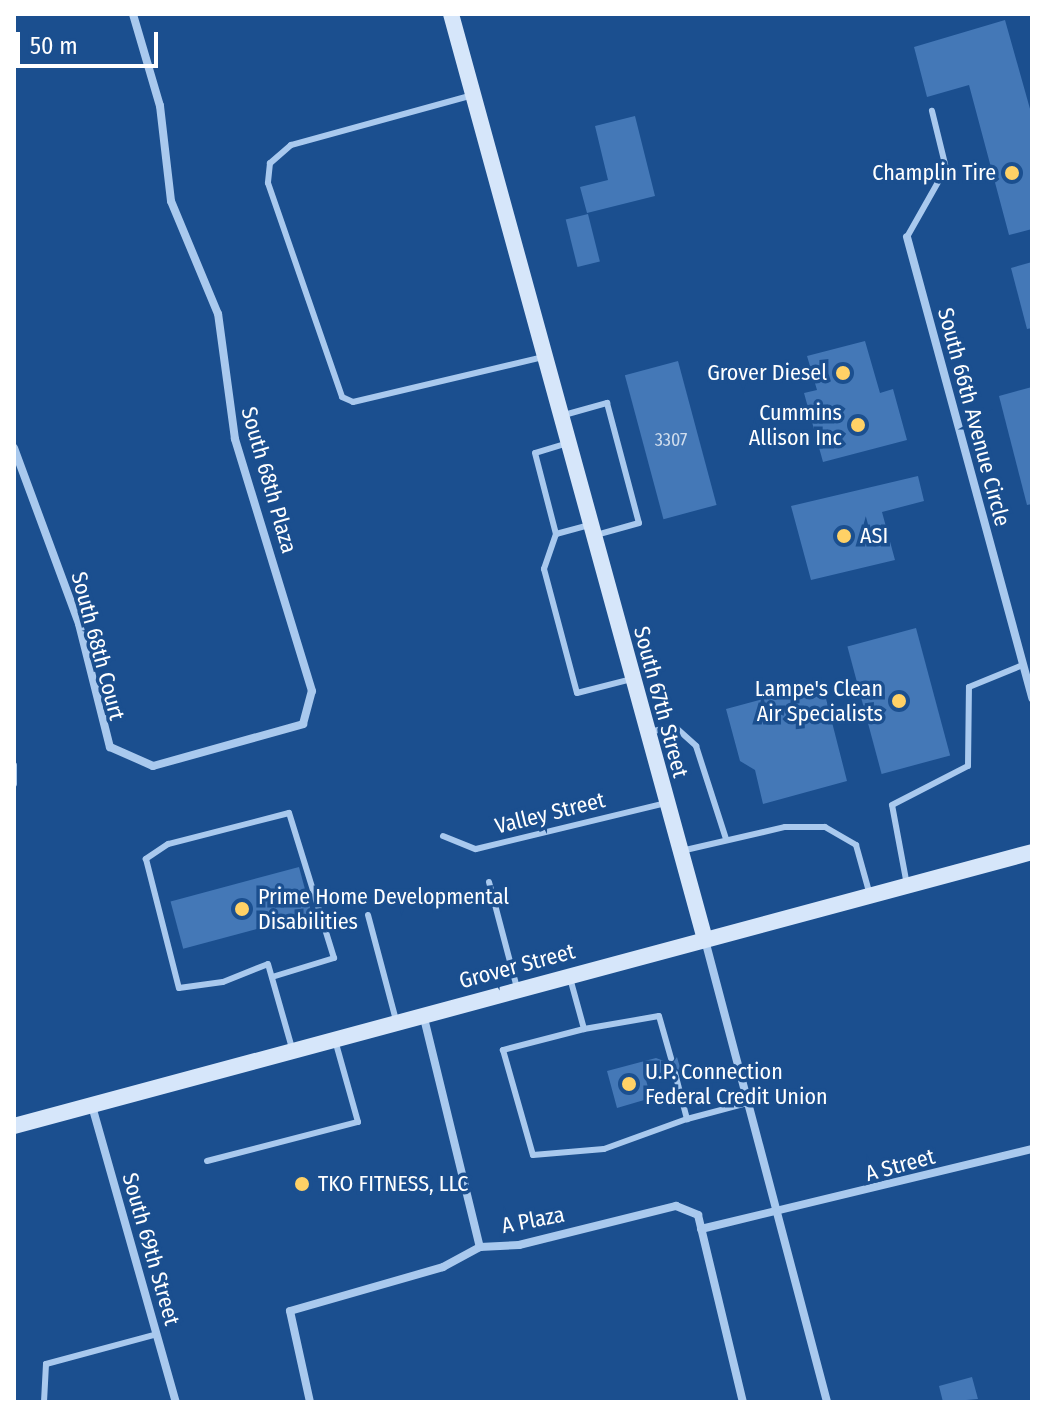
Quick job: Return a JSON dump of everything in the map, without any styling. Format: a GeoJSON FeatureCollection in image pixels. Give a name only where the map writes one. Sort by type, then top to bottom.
{"type":"FeatureCollection","features":[{"type":"Feature","properties":{"kind":"main road","name":"South 67th Street"},"geometry":{"type":"LineString","coordinates":[[451,14],[705,939]]}},
{"type":"Feature","properties":{"kind":"main road","name":"Grover Street"},"geometry":{"type":"LineString","coordinates":[[14,1126],[396,1020],[1032,852]]}},
{"type":"Feature","properties":{"kind":"street","name":"South 68th Plaza"},"geometry":{"type":"LineString","coordinates":[[133,14],[160,106],[171,201],[218,314],[235,439],[312,691],[309,716],[293,732],[214,749]]}},
{"type":"Feature","properties":{"kind":"street","name":"South 66th Avenue Circle"},"geometry":{"type":"LineString","coordinates":[[907,237],[1032,698]]}},
{"type":"Feature","properties":{"kind":"street","name":"South 68th Court"},"geometry":{"type":"LineString","coordinates":[[14,448],[79,624],[110,747],[153,766],[214,749]]}},
{"type":"Feature","properties":{"kind":"street","name":"South 67th Street"},"geometry":{"type":"LineString","coordinates":[[705,939],[827,1402]]}},
{"type":"Feature","properties":{"kind":"street"},"geometry":{"type":"LineString","coordinates":[[423,1013],[480,1247]]}},
{"type":"Feature","properties":{"kind":"street","name":"South 69th Street"},"geometry":{"type":"LineString","coordinates":[[92,1106],[176,1402]]}},
{"type":"Feature","properties":{"kind":"street","name":"A Street"},"geometry":{"type":"LineString","coordinates":[[776,1216],[1032,1149]]}},
{"type":"Feature","properties":{"kind":"street","name":"A Plaza"},"geometry":{"type":"LineString","coordinates":[[310,1402],[290,1311],[443,1267],[480,1247],[519,1245],[676,1206],[698,1215],[701,1229]]}},
{"type":"Feature","properties":{"kind":"street"},"geometry":{"type":"LineString","coordinates":[[743,1402],[701,1229],[776,1216]]}},
{"type":"Feature","properties":{"kind":"lane"},"geometry":{"type":"LineString","coordinates":[[473,95],[291,145],[270,163],[268,183],[342,397],[353,402],[544,357]]}},
{"type":"Feature","properties":{"kind":"lane"},"geometry":{"type":"LineString","coordinates":[[907,237],[946,168],[932,111]]}},
{"type":"Feature","properties":{"kind":"lane"},"geometry":{"type":"LineString","coordinates":[[556,534],[639,523],[607,403],[560,416]]}},
{"type":"Feature","properties":{"kind":"lane"},"geometry":{"type":"LineString","coordinates":[[568,443],[535,453],[556,534],[544,569],[577,693],[632,679]]}},
{"type":"Feature","properties":{"kind":"lane"},"geometry":{"type":"LineString","coordinates":[[907,885],[892,805],[968,766],[969,687],[1023,665]]}},
{"type":"Feature","properties":{"kind":"lane"},"geometry":{"type":"LineString","coordinates":[[647,733],[674,726],[696,746],[726,839]]}},
{"type":"Feature","properties":{"kind":"lane"},"geometry":{"type":"LineString","coordinates":[[14,765],[14,784]]}},
{"type":"Feature","properties":{"kind":"lane","name":"Valley Street"},"geometry":{"type":"LineString","coordinates":[[443,836],[476,849],[666,803]]}},
{"type":"Feature","properties":{"kind":"lane"},"geometry":{"type":"LineString","coordinates":[[272,977],[334,958],[289,813],[168,844],[146,859],[179,988],[223,982],[268,964],[292,1048]]}},
{"type":"Feature","properties":{"kind":"lane"},"geometry":{"type":"LineString","coordinates":[[680,852],[726,839],[808,825],[839,832],[856,845],[870,895]]}},
{"type":"Feature","properties":{"kind":"lane"},"geometry":{"type":"LineString","coordinates":[[489,882],[517,988]]}},
{"type":"Feature","properties":{"kind":"lane"},"geometry":{"type":"LineString","coordinates":[[368,915],[396,1020]]}},
{"type":"Feature","properties":{"kind":"lane"},"geometry":{"type":"LineString","coordinates":[[569,974],[584,1029]]}},
{"type":"Feature","properties":{"kind":"lane"},"geometry":{"type":"LineString","coordinates":[[671,1058],[659,1016],[584,1029],[503,1050],[533,1155],[604,1149],[687,1119],[747,1103]]}},
{"type":"Feature","properties":{"kind":"lane"},"geometry":{"type":"LineString","coordinates":[[207,1161],[358,1122],[334,1037]]}},
{"type":"Feature","properties":{"kind":"lane"},"geometry":{"type":"LineString","coordinates":[[675,1073],[687,1119]]}},
{"type":"Feature","properties":{"kind":"lane"},"geometry":{"type":"LineString","coordinates":[[44,1402],[46,1364],[157,1334]]}},
{"type":"Feature","properties":{"kind":"building","name":"Champlin Tire"},"geometry":{"type":"Polygon","coordinates":[[[1005,20],[1032,116],[1032,229],[1009,235],[969,85],[927,97],[914,47],[1005,20]]]}},
{"type":"Feature","properties":{"kind":"building"},"geometry":{"type":"Polygon","coordinates":[[[635,116],[655,196],[587,213],[580,187],[608,180],[595,126],[635,116]]]}},
{"type":"Feature","properties":{"kind":"building"},"geometry":{"type":"Polygon","coordinates":[[[588,214],[600,262],[578,267],[566,220],[588,214]]]}},
{"type":"Feature","properties":{"kind":"building"},"geometry":{"type":"Polygon","coordinates":[[[1032,262],[1032,328],[1027,329],[1011,268],[1032,262]]]}},
{"type":"Feature","properties":{"kind":"building"},"geometry":{"type":"Polygon","coordinates":[[[865,341],[880,393],[893,389],[907,440],[823,462],[804,393],[817,390],[807,356],[865,341]]]}},
{"type":"Feature","properties":{"kind":"building"},"geometry":{"type":"Polygon","coordinates":[[[678,361],[717,505],[663,519],[625,375],[678,361]]]}},
{"type":"Feature","properties":{"kind":"building"},"geometry":{"type":"Polygon","coordinates":[[[1032,387],[1032,504],[1027,505],[999,396],[1032,387]]]}},
{"type":"Feature","properties":{"kind":"building","name":"ASI"},"geometry":{"type":"Polygon","coordinates":[[[918,476],[924,501],[882,512],[895,560],[811,580],[791,506],[918,476]]]}},
{"type":"Feature","properties":{"kind":"building","name":"Lampe's Clean Air Specialists"},"geometry":{"type":"Polygon","coordinates":[[[916,628],[950,756],[882,774],[847,646],[916,628]]]}},
{"type":"Feature","properties":{"kind":"building"},"geometry":{"type":"Polygon","coordinates":[[[822,683],[847,781],[763,804],[755,770],[740,761],[726,709],[822,683]]]}},
{"type":"Feature","properties":{"kind":"building","name":"Prime Home Developmental Disabilities"},"geometry":{"type":"Polygon","coordinates":[[[299,867],[312,914],[183,949],[171,901],[299,867]]]}},
{"type":"Feature","properties":{"kind":"building","name":"U.P. Connection Federal Credit Union"},"geometry":{"type":"Polygon","coordinates":[[[677,1057],[681,1071],[673,1067],[646,1080],[651,1098],[617,1108],[607,1071],[656,1058],[672,1064],[677,1057]]]}},
{"type":"Feature","properties":{"kind":"building"},"geometry":{"type":"Polygon","coordinates":[[[972,1377],[978,1399],[943,1402],[939,1386],[972,1377]]]}},
{"type":"Feature","properties":{"kind":"place","name":"Champlin Tire"},"geometry":{"type":"Point","coordinates":[1012,173]}},
{"type":"Feature","properties":{"kind":"place","name":"Grover Diesel"},"geometry":{"type":"Point","coordinates":[843,373]}},
{"type":"Feature","properties":{"kind":"place","name":"Cummins Allison Inc"},"geometry":{"type":"Point","coordinates":[858,425]}},
{"type":"Feature","properties":{"kind":"place","name":"ASI"},"geometry":{"type":"Point","coordinates":[844,536]}},
{"type":"Feature","properties":{"kind":"place","name":"Lampe's Clean Air Specialists"},"geometry":{"type":"Point","coordinates":[899,701]}},
{"type":"Feature","properties":{"kind":"place","name":"Prime Home Developmental Disabilities"},"geometry":{"type":"Point","coordinates":[242,909]}},
{"type":"Feature","properties":{"kind":"place","name":"U.P. Connection Federal Credit Union"},"geometry":{"type":"Point","coordinates":[629,1084]}},
{"type":"Feature","properties":{"kind":"place","name":"TKO FITNESS, LLC"},"geometry":{"type":"Point","coordinates":[302,1184]}}]}
